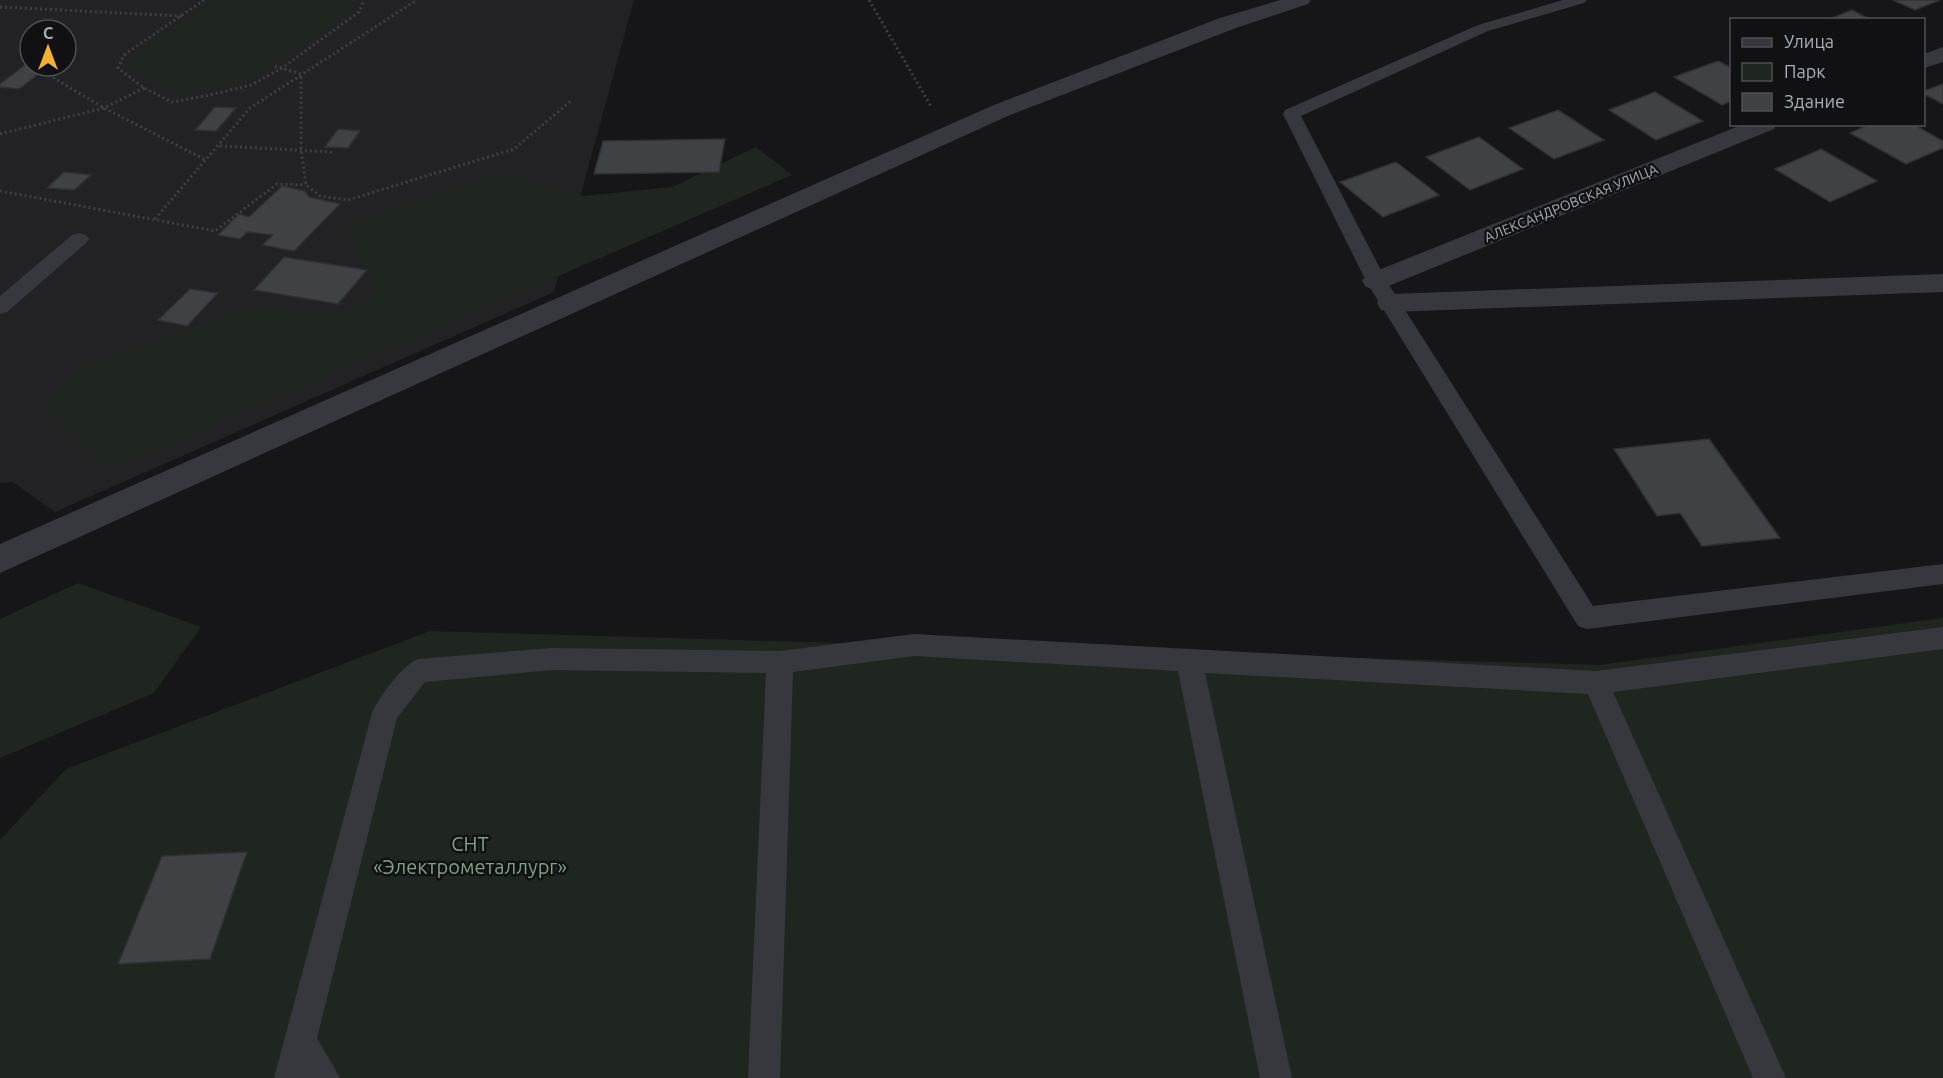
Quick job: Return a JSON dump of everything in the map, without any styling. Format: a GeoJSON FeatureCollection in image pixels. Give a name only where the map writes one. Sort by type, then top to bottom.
{"type":"FeatureCollection","features":[{"type":"Feature","properties":{"kind":"street"},"geometry":{"type":"LineString","coordinates":[[0,559],[1002,110],[1228,23],[1301,0]]}},
{"type":"Feature","properties":{"kind":"street"},"geometry":{"type":"LineString","coordinates":[[1925,61],[1943,54]]}},
{"type":"Feature","properties":{"kind":"street","name":"АЛЕКСАНДРОВСКАЯ УЛИЦА"},"geometry":{"type":"LineString","coordinates":[[1383,292],[1761,126]]}},
{"type":"Feature","properties":{"kind":"street"},"geometry":{"type":"LineString","coordinates":[[1383,292],[1943,283]]}},
{"type":"Feature","properties":{"kind":"lane"},"geometry":{"type":"LineString","coordinates":[[1579,0],[1484,28],[1291,114],[1383,292],[1587,618],[1943,574]]}},
{"type":"Feature","properties":{"kind":"lane"},"geometry":{"type":"LineString","coordinates":[[0,307],[79,239]]}},
{"type":"Feature","properties":{"kind":"lane"},"geometry":{"type":"LineString","coordinates":[[290,1078],[301,1043],[385,713],[418,671],[552,659],[780,662],[915,645],[1596,683],[1943,638]]}},
{"type":"Feature","properties":{"kind":"lane"},"geometry":{"type":"LineString","coordinates":[[1190,660],[1276,1078]]}},
{"type":"Feature","properties":{"kind":"lane"},"geometry":{"type":"LineString","coordinates":[[764,1078],[780,662]]}},
{"type":"Feature","properties":{"kind":"lane"},"geometry":{"type":"LineString","coordinates":[[1596,683],[1770,1078]]}},
{"type":"Feature","properties":{"kind":"lane"},"geometry":{"type":"LineString","coordinates":[[301,1043],[324,1078]]}},
{"type":"Feature","properties":{"kind":"path"},"geometry":{"type":"LineString","coordinates":[[204,0],[124,55],[118,68],[144,88],[172,102],[251,85],[282,68],[359,12],[364,0]]}},
{"type":"Feature","properties":{"kind":"path"},"geometry":{"type":"LineString","coordinates":[[155,219],[250,108],[417,0]]}},
{"type":"Feature","properties":{"kind":"path"},"geometry":{"type":"LineString","coordinates":[[869,0],[947,134]]}},
{"type":"Feature","properties":{"kind":"path"},"geometry":{"type":"LineString","coordinates":[[0,7],[182,16]]}},
{"type":"Feature","properties":{"kind":"path"},"geometry":{"type":"LineString","coordinates":[[275,66],[301,74]]}},
{"type":"Feature","properties":{"kind":"path"},"geometry":{"type":"LineString","coordinates":[[301,74],[301,149],[306,185]]}},
{"type":"Feature","properties":{"kind":"path"},"geometry":{"type":"LineString","coordinates":[[54,78],[104,108],[206,160]]}},
{"type":"Feature","properties":{"kind":"path"},"geometry":{"type":"LineString","coordinates":[[0,134],[104,108],[144,88]]}},
{"type":"Feature","properties":{"kind":"path"},"geometry":{"type":"LineString","coordinates":[[0,191],[215,231],[277,184],[306,185],[320,196],[348,200],[514,149],[572,100]]}},
{"type":"Feature","properties":{"kind":"path"},"geometry":{"type":"LineString","coordinates":[[219,146],[332,152]]}},
{"type":"Feature","properties":{"kind":"shaded area"},"geometry":{"type":"Polygon","coordinates":[[[0,0],[634,0],[554,292],[55,512],[13,482],[0,483],[0,0]]]}},
{"type":"Feature","properties":{"kind":"green space"},"geometry":{"type":"Polygon","coordinates":[[[215,0],[356,0],[351,12],[249,81],[180,94],[159,85],[128,64],[136,53],[215,0]]]}},
{"type":"Feature","properties":{"kind":"green space"},"geometry":{"type":"Polygon","coordinates":[[[756,147],[792,175],[110,470],[44,408],[84,366],[250,308],[341,313],[378,292],[346,226],[499,173],[584,196],[672,187],[756,147]]]}},
{"type":"Feature","properties":{"kind":"green space"},"geometry":{"type":"Polygon","coordinates":[[[78,583],[201,627],[154,693],[0,758],[0,619],[78,583]]]}},
{"type":"Feature","properties":{"kind":"green space","name":"СНТ «Электрометаллург»"},"geometry":{"type":"Polygon","coordinates":[[[1943,618],[1943,1078],[0,1078],[0,840],[66,769],[430,631],[1600,665],[1943,618]]]}},
{"type":"Feature","properties":{"kind":"building"},"geometry":{"type":"Polygon","coordinates":[[[1893,0],[1940,0],[1915,10],[1893,0]]]}},
{"type":"Feature","properties":{"kind":"building"},"geometry":{"type":"Polygon","coordinates":[[[1852,10],[1867,18],[1832,18],[1852,10]]]}},
{"type":"Feature","properties":{"kind":"building"},"geometry":{"type":"Polygon","coordinates":[[[1718,61],[1730,67],[1730,102],[1722,105],[1674,77],[1718,61]]]}},
{"type":"Feature","properties":{"kind":"building"},"geometry":{"type":"Polygon","coordinates":[[[18,70],[18,78],[33,78],[19,89],[0,87],[0,84],[18,70]]]}},
{"type":"Feature","properties":{"kind":"building"},"geometry":{"type":"Polygon","coordinates":[[[1943,84],[1943,104],[1925,95],[1925,91],[1943,84]]]}},
{"type":"Feature","properties":{"kind":"building"},"geometry":{"type":"Polygon","coordinates":[[[1655,92],[1703,121],[1656,140],[1609,110],[1655,92]]]}},
{"type":"Feature","properties":{"kind":"building"},"geometry":{"type":"Polygon","coordinates":[[[215,107],[236,108],[216,131],[195,130],[215,107]]]}},
{"type":"Feature","properties":{"kind":"building"},"geometry":{"type":"Polygon","coordinates":[[[1558,110],[1604,140],[1554,159],[1509,128],[1558,110]]]}},
{"type":"Feature","properties":{"kind":"building"},"geometry":{"type":"Polygon","coordinates":[[[1866,126],[1917,126],[1943,141],[1943,148],[1906,164],[1850,133],[1866,126]]]}},
{"type":"Feature","properties":{"kind":"building"},"geometry":{"type":"Polygon","coordinates":[[[338,129],[360,131],[348,148],[325,147],[338,129]]]}},
{"type":"Feature","properties":{"kind":"building"},"geometry":{"type":"Polygon","coordinates":[[[1479,137],[1523,169],[1470,190],[1426,157],[1479,137]]]}},
{"type":"Feature","properties":{"kind":"building"},"geometry":{"type":"Polygon","coordinates":[[[725,139],[719,172],[594,174],[603,141],[725,139]]]}},
{"type":"Feature","properties":{"kind":"building"},"geometry":{"type":"Polygon","coordinates":[[[1821,149],[1877,181],[1830,202],[1775,169],[1821,149]]]}},
{"type":"Feature","properties":{"kind":"building"},"geometry":{"type":"Polygon","coordinates":[[[1396,162],[1439,195],[1383,217],[1340,182],[1396,162]]]}},
{"type":"Feature","properties":{"kind":"building"},"geometry":{"type":"Polygon","coordinates":[[[64,172],[91,175],[74,190],[47,188],[64,172]]]}},
{"type":"Feature","properties":{"kind":"building"},"geometry":{"type":"Polygon","coordinates":[[[282,186],[305,191],[309,197],[340,204],[294,251],[262,245],[273,235],[247,232],[240,239],[218,235],[239,214],[249,217],[282,186]]]}},
{"type":"Feature","properties":{"kind":"building"},"geometry":{"type":"Polygon","coordinates":[[[284,257],[367,270],[338,304],[254,290],[284,257]]]}},
{"type":"Feature","properties":{"kind":"building"},"geometry":{"type":"Polygon","coordinates":[[[190,289],[218,293],[187,326],[158,320],[190,289]]]}},
{"type":"Feature","properties":{"kind":"building"},"geometry":{"type":"Polygon","coordinates":[[[1709,439],[1780,538],[1702,546],[1680,513],[1657,516],[1614,449],[1709,439]]]}},
{"type":"Feature","properties":{"kind":"building"},"geometry":{"type":"Polygon","coordinates":[[[247,852],[210,959],[118,964],[162,856],[247,852]]]}}]}
